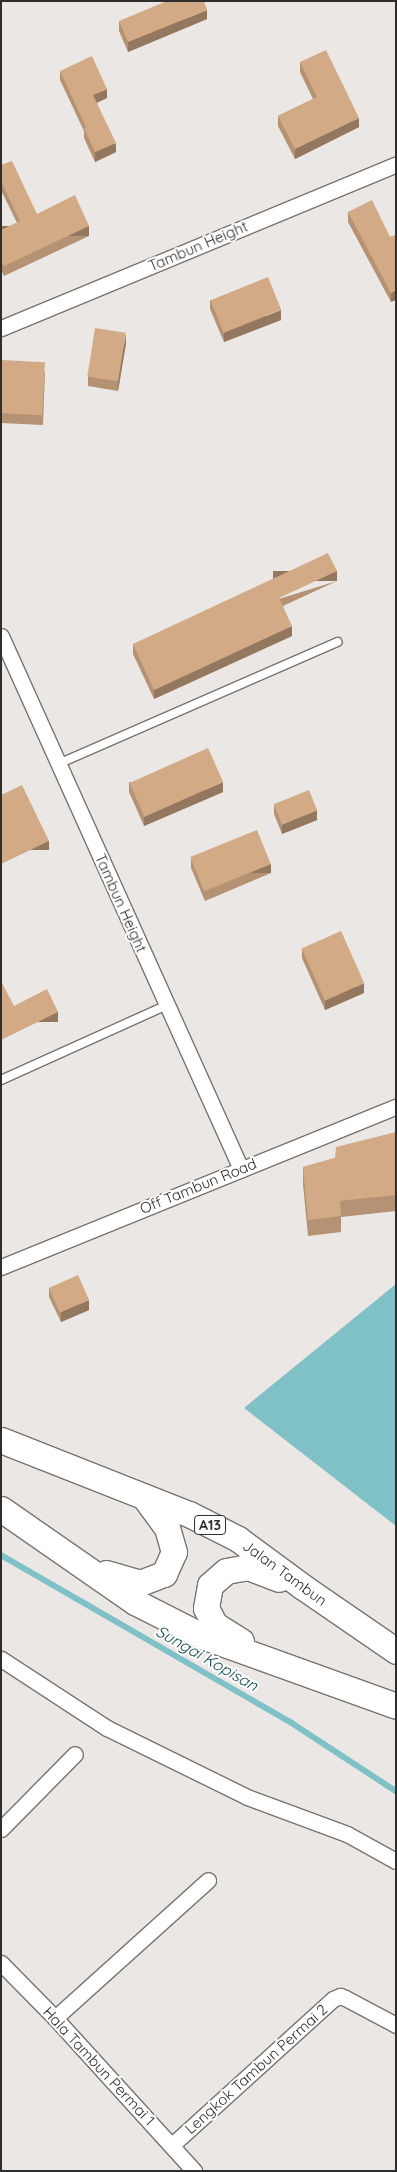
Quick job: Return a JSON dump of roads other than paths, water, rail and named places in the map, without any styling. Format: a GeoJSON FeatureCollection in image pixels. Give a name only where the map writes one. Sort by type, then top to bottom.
{"type":"FeatureCollection","features":[{"type":"Feature","properties":{"kind":"main road","name":"Jalan Tambun"},"geometry":{"type":"LineString","coordinates":[[1,1440],[189,1514],[238,1539],[303,1588],[396,1651]]}},
{"type":"Feature","properties":{"kind":"main road"},"geometry":{"type":"LineString","coordinates":[[84,1566],[140,1583],[164,1574],[174,1552],[167,1528],[145,1498]]}},
{"type":"Feature","properties":{"kind":"main road"},"geometry":{"type":"LineString","coordinates":[[1,1509],[134,1602],[202,1636],[396,1706]]}},
{"type":"Feature","properties":{"kind":"main road"},"geometry":{"type":"LineString","coordinates":[[275,1662],[215,1625],[206,1608],[210,1585],[226,1571],[248,1567],[303,1588]]}},
{"type":"Feature","properties":{"kind":"street","name":"Tambun Height"},"geometry":{"type":"LineString","coordinates":[[1,328],[396,164]]}},
{"type":"Feature","properties":{"kind":"street","name":"Tambun Height"},"geometry":{"type":"LineString","coordinates":[[1,636],[241,1169]]}},
{"type":"Feature","properties":{"kind":"street","name":"Off Tambun Road"},"geometry":{"type":"LineString","coordinates":[[1,1267],[396,1107]]}},
{"type":"Feature","properties":{"kind":"street"},"geometry":{"type":"LineString","coordinates":[[1,1659],[107,1728],[247,1797],[347,1834],[396,1861]]}},
{"type":"Feature","properties":{"kind":"street"},"geometry":{"type":"LineString","coordinates":[[1,1829],[75,1754]]}},
{"type":"Feature","properties":{"kind":"street"},"geometry":{"type":"LineString","coordinates":[[55,2018],[208,1880]]}},
{"type":"Feature","properties":{"kind":"street","name":"Hala Tambun Permai 1"},"geometry":{"type":"LineString","coordinates":[[1,1963],[55,2018],[194,2171]]}},
{"type":"Feature","properties":{"kind":"street","name":"Lengkok Tambun Permai 2"},"geometry":{"type":"LineString","coordinates":[[172,2145],[333,1999],[340,1996],[396,2024]]}},
{"type":"Feature","properties":{"kind":"lane"},"geometry":{"type":"LineString","coordinates":[[58,764],[337,642]]}},
{"type":"Feature","properties":{"kind":"lane"},"geometry":{"type":"LineString","coordinates":[[1,1080],[166,1005]]}},
{"type":"Feature","properties":{"kind":"water"},"geometry":{"type":"Polygon","coordinates":[[[396,1284],[396,1526],[244,1408],[396,1284]]]}},
{"type":"Feature","properties":{"kind":"waterway","name":"Sungai Kopisan"},"geometry":{"type":"LineString","coordinates":[[1,1555],[292,1723],[396,1791]]}}]}
